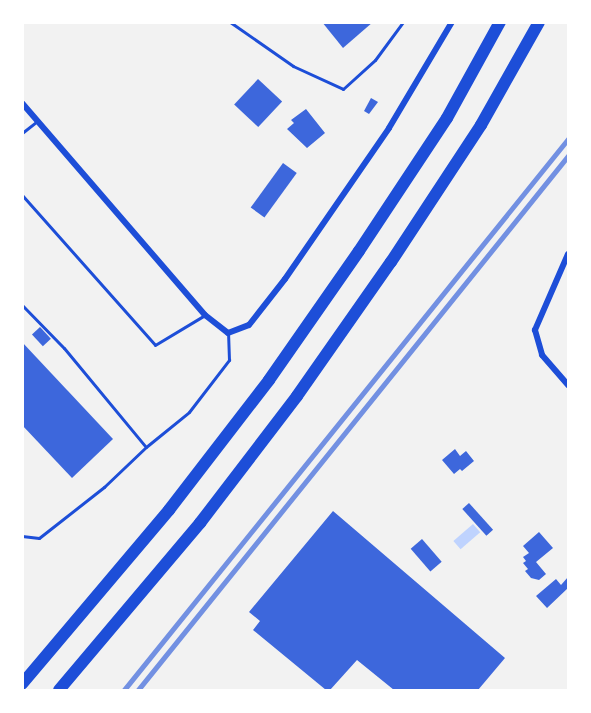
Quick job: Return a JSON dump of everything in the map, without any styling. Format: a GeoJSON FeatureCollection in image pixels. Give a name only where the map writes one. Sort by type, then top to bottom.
{"type":"FeatureCollection","features":[{"type":"Feature","properties":{"kind":"highway"},"geometry":{"type":"LineString","coordinates":[[22,684],[169,510],[269,380],[359,251],[447,118],[500,22]]}},
{"type":"Feature","properties":{"kind":"highway"},"geometry":{"type":"LineString","coordinates":[[59,690],[200,523],[297,396],[392,262],[481,124],[539,22]]}},
{"type":"Feature","properties":{"kind":"street"},"geometry":{"type":"LineString","coordinates":[[22,103],[205,315],[228,333],[249,325],[327,221],[389,128],[452,22]]}},
{"type":"Feature","properties":{"kind":"street"},"geometry":{"type":"LineString","coordinates":[[568,254],[535,330],[542,355],[568,386]]}},
{"type":"Feature","properties":{"kind":"lane"},"geometry":{"type":"LineString","coordinates":[[230,22],[293,66],[343,89],[375,60],[404,22]]}},
{"type":"Feature","properties":{"kind":"lane"},"geometry":{"type":"LineString","coordinates":[[22,133],[37,120]]}},
{"type":"Feature","properties":{"kind":"lane"},"geometry":{"type":"LineString","coordinates":[[22,195],[155,345],[205,315]]}},
{"type":"Feature","properties":{"kind":"lane"},"geometry":{"type":"LineString","coordinates":[[22,305],[64,348],[146,447]]}},
{"type":"Feature","properties":{"kind":"lane"},"geometry":{"type":"LineString","coordinates":[[22,536],[39,538],[104,487],[146,447],[189,412],[229,360],[228,333]]}},
{"type":"Feature","properties":{"kind":"water"},"geometry":{"type":"Polygon","coordinates":[[[473,524],[480,532],[461,549],[453,541],[473,524]]]}},
{"type":"Feature","properties":{"kind":"building"},"geometry":{"type":"Polygon","coordinates":[[[322,22],[373,22],[343,48],[322,22]]]}},
{"type":"Feature","properties":{"kind":"building"},"geometry":{"type":"Polygon","coordinates":[[[258,79],[282,102],[258,127],[234,105],[258,79]]]}},
{"type":"Feature","properties":{"kind":"building"},"geometry":{"type":"Polygon","coordinates":[[[371,98],[378,102],[369,114],[364,111],[371,98]]]}},
{"type":"Feature","properties":{"kind":"building"},"geometry":{"type":"Polygon","coordinates":[[[306,109],[325,133],[307,148],[287,129],[294,123],[291,120],[306,109]]]}},
{"type":"Feature","properties":{"kind":"building"},"geometry":{"type":"Polygon","coordinates":[[[283,163],[297,173],[264,217],[251,207],[283,163]]]}},
{"type":"Feature","properties":{"kind":"building"},"geometry":{"type":"Polygon","coordinates":[[[40,327],[51,339],[43,346],[32,335],[40,327]]]}},
{"type":"Feature","properties":{"kind":"building"},"geometry":{"type":"Polygon","coordinates":[[[22,342],[113,439],[72,478],[22,425],[22,342]]]}},
{"type":"Feature","properties":{"kind":"building"},"geometry":{"type":"Polygon","coordinates":[[[455,449],[460,456],[466,451],[474,461],[462,471],[460,469],[454,474],[442,460],[455,449]]]}},
{"type":"Feature","properties":{"kind":"building"},"geometry":{"type":"Polygon","coordinates":[[[469,503],[493,530],[486,536],[462,509],[469,503]]]}},
{"type":"Feature","properties":{"kind":"building"},"geometry":{"type":"Polygon","coordinates":[[[333,511],[505,658],[478,690],[394,690],[357,660],[330,690],[326,690],[253,630],[260,621],[249,612],[333,511]]]}},
{"type":"Feature","properties":{"kind":"building"},"geometry":{"type":"Polygon","coordinates":[[[539,532],[553,548],[536,562],[546,574],[539,580],[531,578],[525,571],[528,569],[523,563],[526,561],[523,557],[529,553],[523,546],[539,532]]]}},
{"type":"Feature","properties":{"kind":"building"},"geometry":{"type":"Polygon","coordinates":[[[422,539],[442,562],[430,571],[411,549],[422,539]]]}},
{"type":"Feature","properties":{"kind":"building"},"geometry":{"type":"Polygon","coordinates":[[[568,577],[568,588],[547,608],[536,596],[556,579],[561,585],[568,577]]]}},
{"type":"Feature","properties":{"kind":"railway"},"geometry":{"type":"LineString","coordinates":[[124,690],[568,139]]}},
{"type":"Feature","properties":{"kind":"railway"},"geometry":{"type":"LineString","coordinates":[[138,690],[568,156]]}}]}
